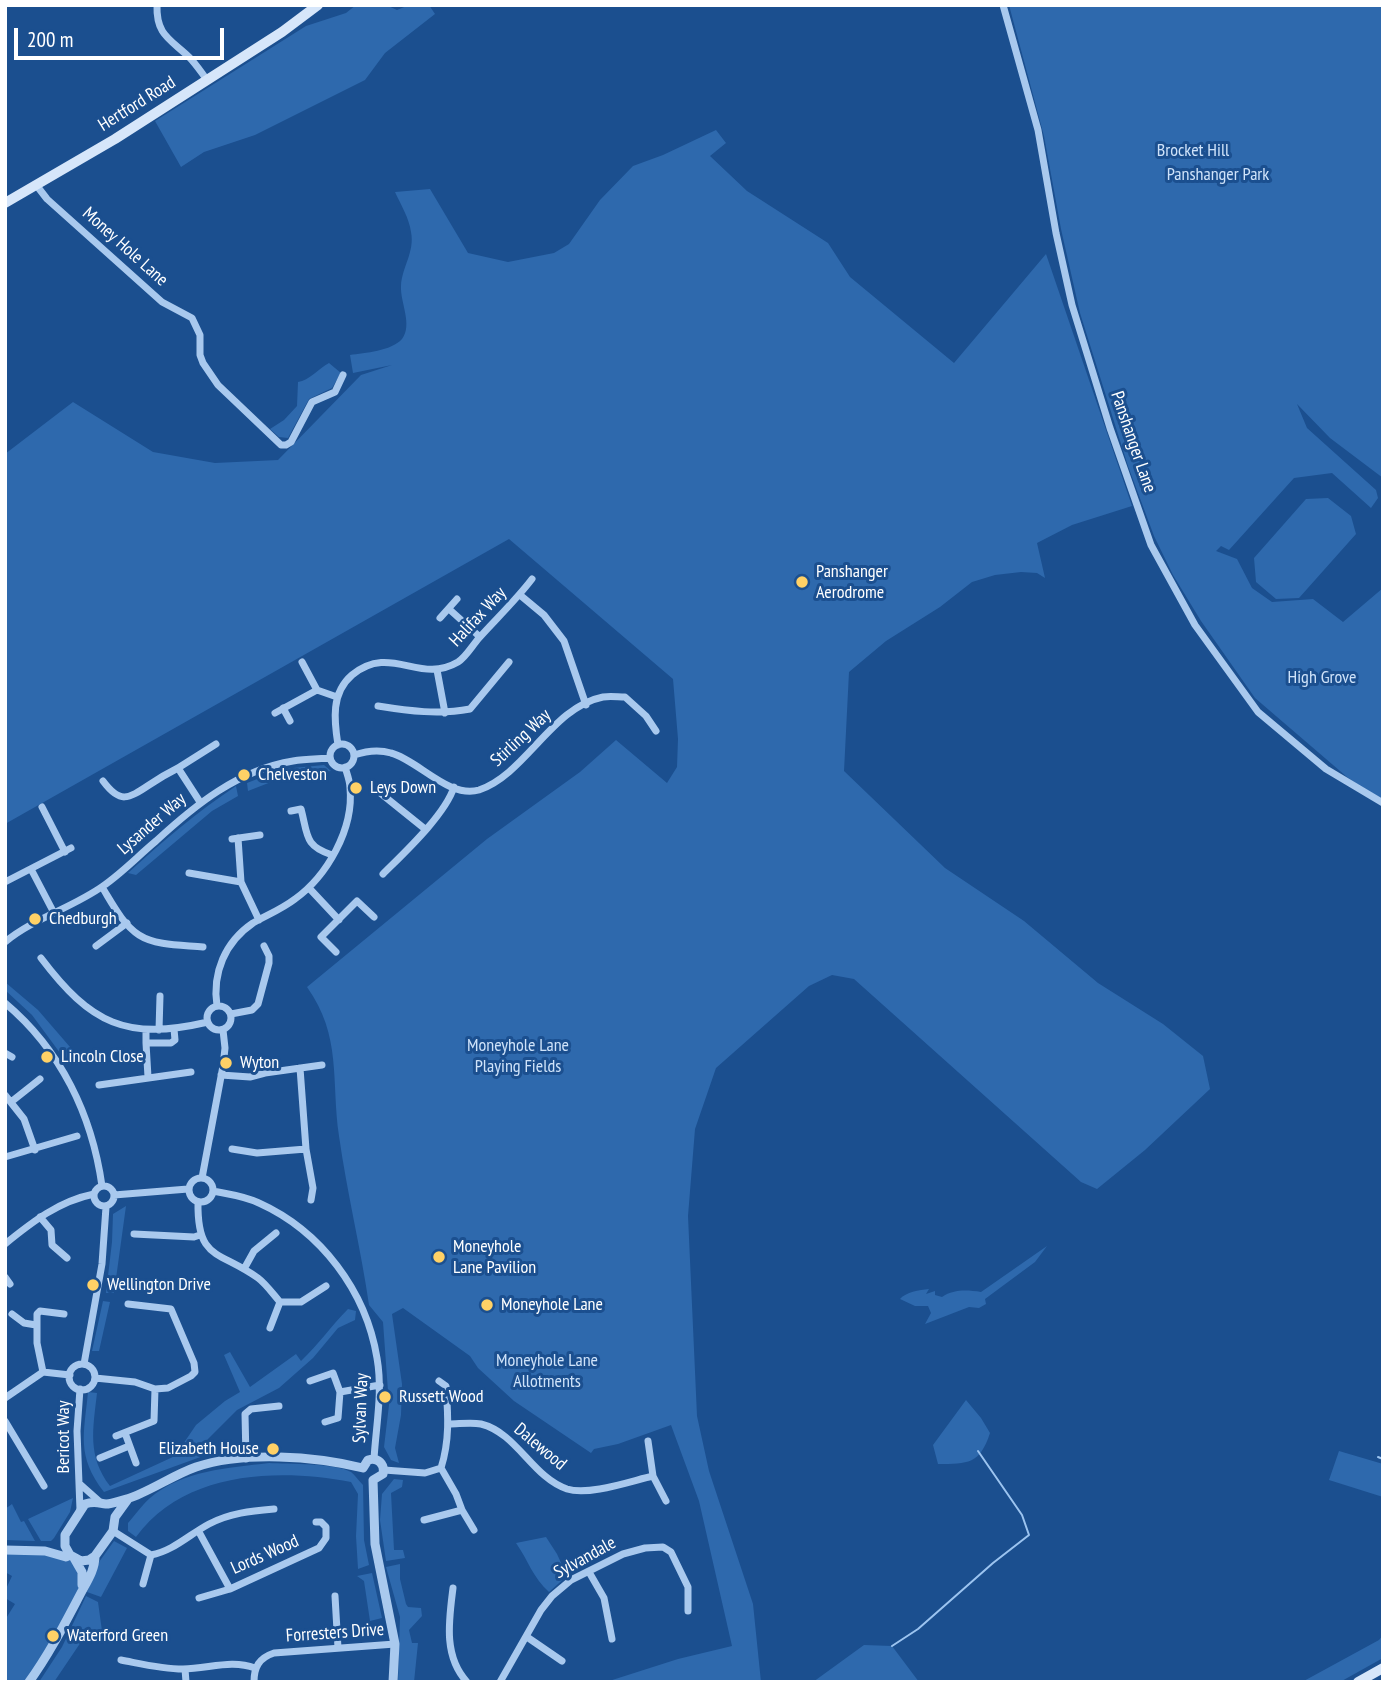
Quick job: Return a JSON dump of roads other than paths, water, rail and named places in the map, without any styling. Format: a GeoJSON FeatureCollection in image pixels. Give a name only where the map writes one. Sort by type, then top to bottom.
{"type":"FeatureCollection","features":[{"type":"Feature","properties":{"kind":"main road","name":"Hertford Road"},"geometry":{"type":"LineString","coordinates":[[5,202],[37,186],[207,80],[318,5]]}},
{"type":"Feature","properties":{"kind":"main road"},"geometry":{"type":"LineString","coordinates":[[1358,1682],[1383,1668]]}},
{"type":"Feature","properties":{"kind":"street"},"geometry":{"type":"LineString","coordinates":[[157,5],[157,19],[165,37],[191,59],[207,80]]}},
{"type":"Feature","properties":{"kind":"street","name":"Panshanger Lane"},"geometry":{"type":"LineString","coordinates":[[1003,5],[1038,131],[1072,305],[1110,428],[1151,545],[1195,625],[1258,712],[1326,769],[1383,803]]}},
{"type":"Feature","properties":{"kind":"street","name":"Money Hole Lane"},"geometry":{"type":"LineString","coordinates":[[37,186],[47,199],[162,302],[192,318],[200,335],[203,363],[218,385],[281,445],[291,442],[312,402],[335,391],[343,375]]}},
{"type":"Feature","properties":{"kind":"street","name":"Halifax Way"},"geometry":{"type":"LineString","coordinates":[[437,670],[459,661],[532,579]]}},
{"type":"Feature","properties":{"kind":"street"},"geometry":{"type":"LineString","coordinates":[[520,595],[544,615],[564,641],[586,705],[604,697],[625,697],[646,716],[656,731]]}},
{"type":"Feature","properties":{"kind":"street"},"geometry":{"type":"LineString","coordinates":[[440,618],[457,599]]}},
{"type":"Feature","properties":{"kind":"street"},"geometry":{"type":"LineString","coordinates":[[449,609],[480,636]]}},
{"type":"Feature","properties":{"kind":"street"},"geometry":{"type":"LineString","coordinates":[[302,662],[317,690],[337,697]]}},
{"type":"Feature","properties":{"kind":"street"},"geometry":{"type":"LineString","coordinates":[[338,745],[334,721],[337,697],[349,677],[373,662],[394,662],[437,670],[445,713]]}},
{"type":"Feature","properties":{"kind":"street"},"geometry":{"type":"LineString","coordinates":[[378,706],[414,712],[445,713],[470,709],[509,663]]}},
{"type":"Feature","properties":{"kind":"street"},"geometry":{"type":"LineString","coordinates":[[275,713],[317,690]]}},
{"type":"Feature","properties":{"kind":"street","name":"Stirling Way"},"geometry":{"type":"LineString","coordinates":[[454,787],[476,791],[502,779],[553,727],[586,705]]}},
{"type":"Feature","properties":{"kind":"street"},"geometry":{"type":"LineString","coordinates":[[284,708],[290,721]]}},
{"type":"Feature","properties":{"kind":"street"},"geometry":{"type":"LineString","coordinates":[[103,781],[113,793],[122,798],[132,797],[216,744]]}},
{"type":"Feature","properties":{"kind":"street"},"geometry":{"type":"LineString","coordinates":[[345,767],[334,765],[330,758],[331,751],[338,745],[348,746],[354,755]]}},
{"type":"Feature","properties":{"kind":"street"},"geometry":{"type":"LineString","coordinates":[[354,755],[369,750],[391,753],[454,787],[450,798],[425,829],[383,874]]}},
{"type":"Feature","properties":{"kind":"street"},"geometry":{"type":"LineString","coordinates":[[345,767],[354,755]]}},
{"type":"Feature","properties":{"kind":"street","name":"Lysander Way"},"geometry":{"type":"LineString","coordinates":[[5,942],[19,930],[102,887],[201,802],[228,784],[261,769],[293,761],[330,758]]}},
{"type":"Feature","properties":{"kind":"street"},"geometry":{"type":"LineString","coordinates":[[217,1006],[216,982],[226,952],[237,937],[309,888],[343,835],[349,810],[350,788],[345,767]]}},
{"type":"Feature","properties":{"kind":"street"},"geometry":{"type":"LineString","coordinates":[[178,768],[201,802]]}},
{"type":"Feature","properties":{"kind":"street"},"geometry":{"type":"LineString","coordinates":[[379,792],[425,829]]}},
{"type":"Feature","properties":{"kind":"street"},"geometry":{"type":"LineString","coordinates":[[5,882],[68,850],[42,807]]}},
{"type":"Feature","properties":{"kind":"street"},"geometry":{"type":"LineString","coordinates":[[291,811],[301,809],[310,843],[316,850],[332,855]]}},
{"type":"Feature","properties":{"kind":"street"},"geometry":{"type":"LineString","coordinates":[[259,920],[241,882],[235,838],[260,835]]}},
{"type":"Feature","properties":{"kind":"street"},"geometry":{"type":"LineString","coordinates":[[31,869],[54,913]]}},
{"type":"Feature","properties":{"kind":"street"},"geometry":{"type":"LineString","coordinates":[[189,873],[241,882]]}},
{"type":"Feature","properties":{"kind":"street"},"geometry":{"type":"LineString","coordinates":[[102,887],[138,935],[151,940],[203,947]]}},
{"type":"Feature","properties":{"kind":"street"},"geometry":{"type":"LineString","coordinates":[[309,888],[338,920]]}},
{"type":"Feature","properties":{"kind":"street"},"geometry":{"type":"LineString","coordinates":[[336,952],[321,937],[357,901],[374,917]]}},
{"type":"Feature","properties":{"kind":"street"},"geometry":{"type":"LineString","coordinates":[[96,946],[127,923]]}},
{"type":"Feature","properties":{"kind":"street"},"geometry":{"type":"LineString","coordinates":[[231,1014],[252,1010],[258,1004],[269,963],[264,946]]}},
{"type":"Feature","properties":{"kind":"street"},"geometry":{"type":"LineString","coordinates":[[41,958],[62,985],[92,1011],[111,1022],[146,1031],[208,1022]]}},
{"type":"Feature","properties":{"kind":"street"},"geometry":{"type":"LineString","coordinates":[[159,1030],[160,996]]}},
{"type":"Feature","properties":{"kind":"street"},"geometry":{"type":"LineString","coordinates":[[5,1003],[18,1013],[51,1051],[71,1085],[91,1131],[102,1186]]}},
{"type":"Feature","properties":{"kind":"street"},"geometry":{"type":"LineString","coordinates":[[217,1006],[224,1007],[231,1014],[231,1022],[223,1030],[212,1028],[208,1022],[208,1014],[217,1006]]}},
{"type":"Feature","properties":{"kind":"street"},"geometry":{"type":"LineString","coordinates":[[146,1043],[171,1044],[174,1040],[174,1029]]}},
{"type":"Feature","properties":{"kind":"street"},"geometry":{"type":"LineString","coordinates":[[202,1178],[225,1048],[223,1030]]}},
{"type":"Feature","properties":{"kind":"street"},"geometry":{"type":"LineString","coordinates":[[146,1031],[148,1077]]}},
{"type":"Feature","properties":{"kind":"street"},"geometry":{"type":"LineString","coordinates":[[221,1075],[250,1077],[322,1065]]}},
{"type":"Feature","properties":{"kind":"street"},"geometry":{"type":"LineString","coordinates":[[300,1069],[306,1149],[313,1188],[311,1200]]}},
{"type":"Feature","properties":{"kind":"street"},"geometry":{"type":"LineString","coordinates":[[99,1085],[191,1072]]}},
{"type":"Feature","properties":{"kind":"street"},"geometry":{"type":"LineString","coordinates":[[11,1102],[40,1079]]}},
{"type":"Feature","properties":{"kind":"street"},"geometry":{"type":"LineString","coordinates":[[5,1095],[24,1119],[35,1150]]}},
{"type":"Feature","properties":{"kind":"street"},"geometry":{"type":"LineString","coordinates":[[5,1157],[77,1136]]}},
{"type":"Feature","properties":{"kind":"street"},"geometry":{"type":"LineString","coordinates":[[232,1149],[257,1153],[306,1149]]}},
{"type":"Feature","properties":{"kind":"street"},"geometry":{"type":"LineString","coordinates":[[114,1195],[188,1189],[195,1180],[202,1178],[209,1181],[213,1191],[206,1201],[198,1202],[190,1196],[188,1189]]}},
{"type":"Feature","properties":{"kind":"street"},"geometry":{"type":"LineString","coordinates":[[5,1244],[63,1203],[94,1194],[102,1186]]}},
{"type":"Feature","properties":{"kind":"street"},"geometry":{"type":"LineString","coordinates":[[94,1194],[96,1204],[106,1207],[111,1204],[114,1195],[111,1189],[102,1186]]}},
{"type":"Feature","properties":{"kind":"street","name":"Sylvan Way"},"geometry":{"type":"LineString","coordinates":[[213,1191],[258,1202],[269,1208],[304,1231],[344,1274],[360,1304],[377,1357],[380,1416],[374,1459]]}},
{"type":"Feature","properties":{"kind":"street"},"geometry":{"type":"LineString","coordinates":[[198,1202],[200,1235],[218,1256],[260,1279],[280,1303]]}},
{"type":"Feature","properties":{"kind":"street"},"geometry":{"type":"LineString","coordinates":[[106,1207],[102,1264],[84,1364],[91,1367],[95,1378],[135,1382],[155,1389],[167,1388],[191,1376],[194,1363],[172,1309],[128,1304]]}},
{"type":"Feature","properties":{"kind":"street"},"geometry":{"type":"LineString","coordinates":[[40,1217],[51,1230],[52,1245],[67,1258]]}},
{"type":"Feature","properties":{"kind":"street"},"geometry":{"type":"LineString","coordinates":[[244,1269],[254,1251],[276,1233]]}},
{"type":"Feature","properties":{"kind":"street"},"geometry":{"type":"LineString","coordinates":[[134,1234],[200,1235]]}},
{"type":"Feature","properties":{"kind":"street"},"geometry":{"type":"LineString","coordinates":[[280,1303],[301,1302],[326,1286]]}},
{"type":"Feature","properties":{"kind":"street"},"geometry":{"type":"LineString","coordinates":[[270,1328],[280,1303]]}},
{"type":"Feature","properties":{"kind":"street"},"geometry":{"type":"LineString","coordinates":[[43,1372],[37,1343],[37,1314],[40,1311],[64,1314]]}},
{"type":"Feature","properties":{"kind":"street"},"geometry":{"type":"LineString","coordinates":[[12,1314],[24,1323],[36,1325]]}},
{"type":"Feature","properties":{"kind":"street","name":"Bericot Way"},"geometry":{"type":"LineString","coordinates":[[80,1390],[71,1383],[70,1375],[76,1366],[84,1364]]}},
{"type":"Feature","properties":{"kind":"street"},"geometry":{"type":"LineString","coordinates":[[5,1398],[43,1372],[70,1375]]}},
{"type":"Feature","properties":{"kind":"street"},"geometry":{"type":"LineString","coordinates":[[310,1381],[333,1373],[341,1392],[338,1418],[325,1422]]}},
{"type":"Feature","properties":{"kind":"street","name":"Bericot Way"},"geometry":{"type":"LineString","coordinates":[[80,1390],[89,1388],[95,1378]]}},
{"type":"Feature","properties":{"kind":"street"},"geometry":{"type":"LineString","coordinates":[[439,1381],[446,1386],[449,1424],[446,1453],[441,1468],[474,1530]]}},
{"type":"Feature","properties":{"kind":"street"},"geometry":{"type":"LineString","coordinates":[[341,1392],[380,1385]]}},
{"type":"Feature","properties":{"kind":"street"},"geometry":{"type":"LineString","coordinates":[[116,1436],[154,1421],[155,1389]]}},
{"type":"Feature","properties":{"kind":"street","name":"Bericot Way"},"geometry":{"type":"LineString","coordinates":[[80,1390],[77,1431],[80,1510]]}},
{"type":"Feature","properties":{"kind":"street"},"geometry":{"type":"LineString","coordinates":[[246,1459],[244,1414],[251,1409],[279,1406]]}},
{"type":"Feature","properties":{"kind":"street"},"geometry":{"type":"LineString","coordinates":[[5,1421],[44,1486]]}},
{"type":"Feature","properties":{"kind":"street","name":"Dalewood"},"geometry":{"type":"LineString","coordinates":[[449,1424],[482,1424],[498,1432],[543,1475],[568,1490],[594,1489],[653,1476]]}},
{"type":"Feature","properties":{"kind":"street"},"geometry":{"type":"LineString","coordinates":[[125,1433],[136,1463]]}},
{"type":"Feature","properties":{"kind":"street"},"geometry":{"type":"LineString","coordinates":[[648,1441],[653,1476],[666,1501]]}},
{"type":"Feature","properties":{"kind":"street"},"geometry":{"type":"LineString","coordinates":[[100,1458],[129,1447]]}},
{"type":"Feature","properties":{"kind":"street"},"geometry":{"type":"LineString","coordinates":[[45,1551],[56,1545],[65,1535],[85,1504],[128,1499],[200,1466],[246,1459],[304,1459],[363,1468]]}},
{"type":"Feature","properties":{"kind":"street"},"geometry":{"type":"LineString","coordinates":[[374,1459],[380,1461],[384,1470],[380,1477],[373,1480],[366,1478],[363,1468],[368,1460],[374,1459]]}},
{"type":"Feature","properties":{"kind":"street"},"geometry":{"type":"LineString","coordinates":[[384,1470],[425,1474],[441,1468]]}},
{"type":"Feature","properties":{"kind":"street"},"geometry":{"type":"LineString","coordinates":[[373,1480],[375,1544],[395,1644],[393,1682]]}},
{"type":"Feature","properties":{"kind":"street","name":"Bericot Way"},"geometry":{"type":"LineString","coordinates":[[81,1485],[102,1503]]}},
{"type":"Feature","properties":{"kind":"street"},"geometry":{"type":"LineString","coordinates":[[5,1550],[45,1551],[72,1556],[81,1561],[89,1560],[113,1531],[115,1517],[128,1499]]}},
{"type":"Feature","properties":{"kind":"street"},"geometry":{"type":"LineString","coordinates":[[102,1503],[115,1517]]}},
{"type":"Feature","properties":{"kind":"street"},"geometry":{"type":"LineString","coordinates":[[113,1531],[151,1555],[235,1513],[274,1509]]}},
{"type":"Feature","properties":{"kind":"street"},"geometry":{"type":"LineString","coordinates":[[424,1520],[462,1510]]}},
{"type":"Feature","properties":{"kind":"street","name":"Lords Wood"},"geometry":{"type":"LineString","coordinates":[[199,1598],[230,1588],[319,1548],[326,1538],[326,1527],[321,1521],[316,1522]]}},
{"type":"Feature","properties":{"kind":"street","name":"Lords Wood"},"geometry":{"type":"LineString","coordinates":[[199,1532],[230,1588]]}},
{"type":"Feature","properties":{"kind":"street"},"geometry":{"type":"LineString","coordinates":[[65,1535],[65,1546],[82,1572],[82,1591]]}},
{"type":"Feature","properties":{"kind":"street","name":"Sylvandale"},"geometry":{"type":"LineString","coordinates":[[500,1682],[552,1596],[571,1580],[623,1554],[645,1548],[663,1548],[675,1557],[688,1587],[688,1611]]}},
{"type":"Feature","properties":{"kind":"street"},"geometry":{"type":"LineString","coordinates":[[143,1584],[151,1555]]}},
{"type":"Feature","properties":{"kind":"street"},"geometry":{"type":"LineString","coordinates":[[29,1682],[48,1656],[92,1572],[95,1556]]}},
{"type":"Feature","properties":{"kind":"street"},"geometry":{"type":"LineString","coordinates":[[589,1572],[604,1598],[612,1639]]}},
{"type":"Feature","properties":{"kind":"street"},"geometry":{"type":"LineString","coordinates":[[453,1588],[448,1636],[458,1672],[467,1682]]}},
{"type":"Feature","properties":{"kind":"street"},"geometry":{"type":"LineString","coordinates":[[335,1596],[338,1648]]}},
{"type":"Feature","properties":{"kind":"street"},"geometry":{"type":"LineString","coordinates":[[527,1637],[562,1661]]}},
{"type":"Feature","properties":{"kind":"street","name":"Forresters Drive"},"geometry":{"type":"LineString","coordinates":[[255,1668],[264,1657],[274,1653],[395,1644]]}},
{"type":"Feature","properties":{"kind":"street"},"geometry":{"type":"LineString","coordinates":[[121,1660],[185,1670],[243,1664],[255,1668],[254,1682]]}},
{"type":"Feature","properties":{"kind":"street"},"geometry":{"type":"LineString","coordinates":[[185,1670],[186,1682]]}},
{"type":"Feature","properties":{"kind":"waterway"},"geometry":{"type":"LineString","coordinates":[[892,1646],[918,1629],[1029,1535],[1022,1515],[978,1451]]}},
{"type":"Feature","properties":{"kind":"waterway"},"geometry":{"type":"LineString","coordinates":[[1378,1457],[1383,1459]]}},
{"type":"Feature","properties":{"kind":"place","name":"Panshanger Aerodrome"},"geometry":{"type":"Point","coordinates":[802,582]}},
{"type":"Feature","properties":{"kind":"place","name":"Chelveston"},"geometry":{"type":"Point","coordinates":[244,775]}},
{"type":"Feature","properties":{"kind":"place","name":"Leys Down"},"geometry":{"type":"Point","coordinates":[356,788]}},
{"type":"Feature","properties":{"kind":"place","name":"Chedburgh"},"geometry":{"type":"Point","coordinates":[35,919]}},
{"type":"Feature","properties":{"kind":"place","name":"Lincoln Close"},"geometry":{"type":"Point","coordinates":[47,1057]}},
{"type":"Feature","properties":{"kind":"place","name":"Wyton"},"geometry":{"type":"Point","coordinates":[226,1063]}},
{"type":"Feature","properties":{"kind":"place","name":"Moneyhole Lane Pavilion"},"geometry":{"type":"Point","coordinates":[439,1257]}},
{"type":"Feature","properties":{"kind":"place","name":"Wellington Drive"},"geometry":{"type":"Point","coordinates":[93,1285]}},
{"type":"Feature","properties":{"kind":"place","name":"Moneyhole Lane"},"geometry":{"type":"Point","coordinates":[487,1305]}},
{"type":"Feature","properties":{"kind":"place","name":"Russett Wood"},"geometry":{"type":"Point","coordinates":[385,1397]}},
{"type":"Feature","properties":{"kind":"place","name":"Elizabeth House"},"geometry":{"type":"Point","coordinates":[273,1449]}},
{"type":"Feature","properties":{"kind":"place","name":"Waterford Green"},"geometry":{"type":"Point","coordinates":[53,1636]}},
{"type":"Feature","properties":{"kind":"park label","name":"Brocket Hill"},"geometry":{"type":"Point","coordinates":[1193,151]}},
{"type":"Feature","properties":{"kind":"park label","name":"Panshanger Park"},"geometry":{"type":"Point","coordinates":[1218,175]}},
{"type":"Feature","properties":{"kind":"park label","name":"High Grove"},"geometry":{"type":"Point","coordinates":[1322,678]}},
{"type":"Feature","properties":{"kind":"park label","name":"Moneyhole Lane Playing Fields"},"geometry":{"type":"Point","coordinates":[518,1056]}},
{"type":"Feature","properties":{"kind":"park label","name":"Moneyhole Lane Allotments"},"geometry":{"type":"Point","coordinates":[547,1371]}}]}
